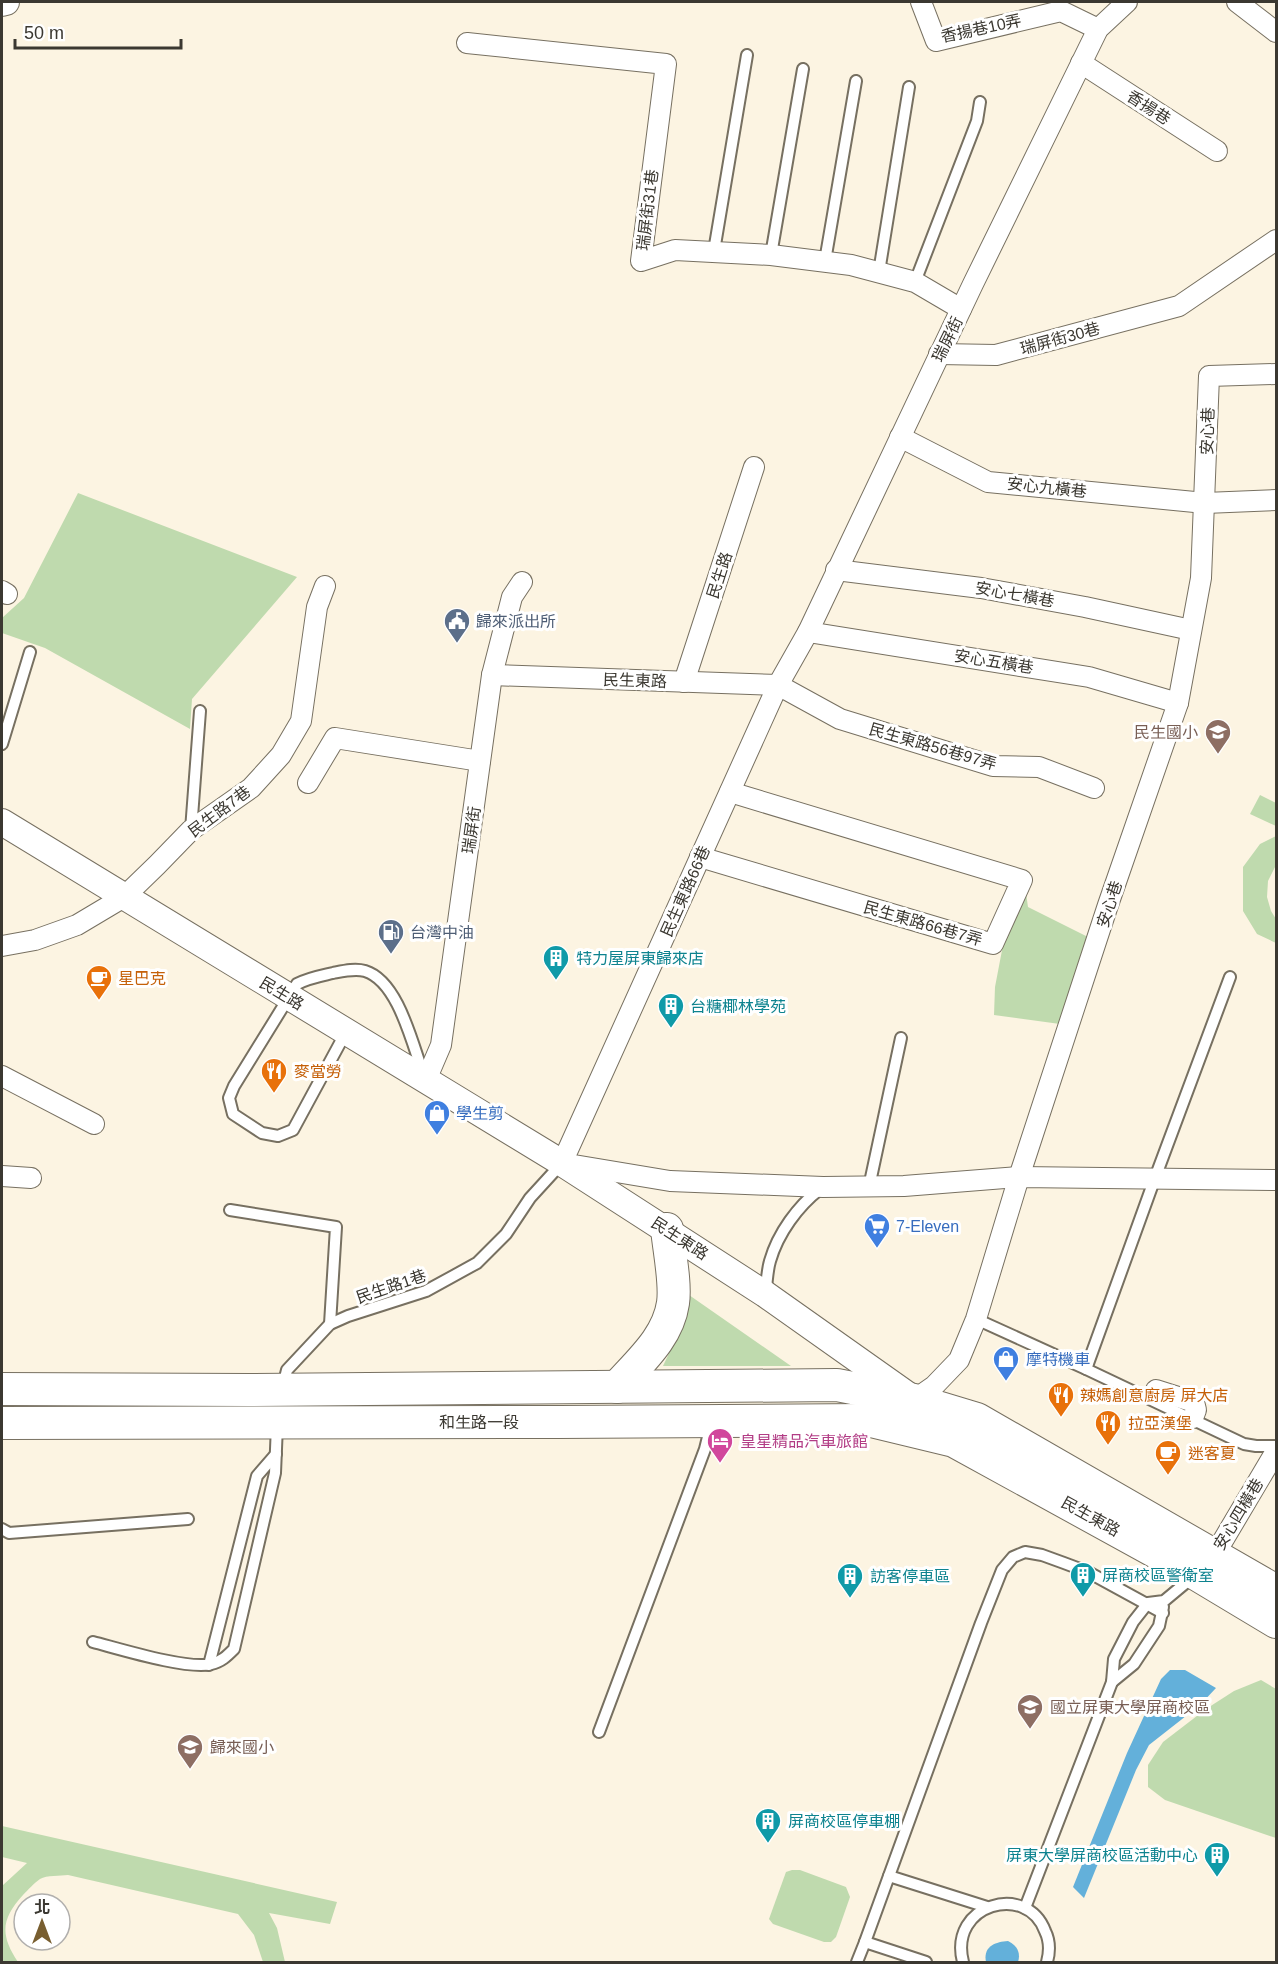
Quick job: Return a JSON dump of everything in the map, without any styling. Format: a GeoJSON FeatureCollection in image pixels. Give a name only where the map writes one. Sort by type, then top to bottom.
{"type":"FeatureCollection","features":[{"type":"Feature","properties":{"kind":"main road"},"geometry":{"type":"LineString","coordinates":[[617,1387],[655,1346],[669,1320],[674,1301],[667,1229]]}},
{"type":"Feature","properties":{"kind":"main road","name":"和生路一段"},"geometry":{"type":"LineString","coordinates":[[2,1423],[617,1387],[837,1385],[914,1400]]}},
{"type":"Feature","properties":{"kind":"main road","name":"和生路一段"},"geometry":{"type":"LineString","coordinates":[[2,1389],[280,1405],[712,1421],[867,1420],[954,1441]]}},
{"type":"Feature","properties":{"kind":"main road","name":"民生東路"},"geometry":{"type":"LineString","coordinates":[[914,1400],[977,1419],[1205,1564],[1276,1622]]}},
{"type":"Feature","properties":{"kind":"main road","name":"民生東路"},"geometry":{"type":"LineString","coordinates":[[954,1441],[1205,1564],[1276,1591]]}},
{"type":"Feature","properties":{"kind":"street"},"geometry":{"type":"LineString","coordinates":[[2,3],[6,2]]}},
{"type":"Feature","properties":{"kind":"street","name":"香揚巷10弄"},"geometry":{"type":"LineString","coordinates":[[921,2],[936,41],[1061,10],[1098,28]]}},
{"type":"Feature","properties":{"kind":"street","name":"瑞屏街"},"geometry":{"type":"LineString","coordinates":[[778,686],[808,632],[939,354],[1098,28],[1127,2]]}},
{"type":"Feature","properties":{"kind":"street"},"geometry":{"type":"LineString","coordinates":[[1237,2],[1276,32]]}},
{"type":"Feature","properties":{"kind":"street","name":"瑞屏街31巷"},"geometry":{"type":"LineString","coordinates":[[467,43],[666,64],[641,261],[675,250],[771,255],[825,261],[851,265],[915,282],[961,309]]}},
{"type":"Feature","properties":{"kind":"street","name":"香揚巷"},"geometry":{"type":"LineString","coordinates":[[1081,63],[1217,151]]}},
{"type":"Feature","properties":{"kind":"street","name":"瑞屏街30巷"},"geometry":{"type":"LineString","coordinates":[[939,354],[996,355],[1179,306],[1276,240]]}},
{"type":"Feature","properties":{"kind":"street","name":"安心巷"},"geometry":{"type":"LineString","coordinates":[[914,1400],[934,1386],[959,1360],[976,1319],[1019,1177],[1178,703],[1201,578],[1209,376],[1276,374]]}},
{"type":"Feature","properties":{"kind":"street","name":"安心九橫巷"},"geometry":{"type":"LineString","coordinates":[[900,436],[988,482],[1205,503],[1276,500]]}},
{"type":"Feature","properties":{"kind":"street","name":"民生路"},"geometry":{"type":"LineString","coordinates":[[684,682],[754,467]]}},
{"type":"Feature","properties":{"kind":"street","name":"安心七橫巷"},"geometry":{"type":"LineString","coordinates":[[836,570],[981,588],[1191,630]]}},
{"type":"Feature","properties":{"kind":"street","name":"瑞屏街"},"geometry":{"type":"LineString","coordinates":[[426,1080],[441,1045],[492,675],[512,597],[522,582]]}},
{"type":"Feature","properties":{"kind":"street","name":"民生路7巷"},"geometry":{"type":"LineString","coordinates":[[2,946],[35,940],[77,925],[124,897],[191,830],[251,788],[281,755],[301,722],[317,607],[325,586]]}},
{"type":"Feature","properties":{"kind":"street","name":"安心五橫巷"},"geometry":{"type":"LineString","coordinates":[[808,632],[1089,677],[1178,703]]}},
{"type":"Feature","properties":{"kind":"street","name":"民生東路"},"geometry":{"type":"LineString","coordinates":[[492,675],[778,686]]}},
{"type":"Feature","properties":{"kind":"street","name":"民生東路56巷97弄"},"geometry":{"type":"LineString","coordinates":[[778,686],[840,719],[993,766],[1039,767],[1094,788]]}},
{"type":"Feature","properties":{"kind":"street","name":"民生東路66巷"},"geometry":{"type":"LineString","coordinates":[[562,1163],[778,686]]}},
{"type":"Feature","properties":{"kind":"street"},"geometry":{"type":"LineString","coordinates":[[308,783],[335,738],[480,761]]}},
{"type":"Feature","properties":{"kind":"street","name":"民生東路66巷7弄"},"geometry":{"type":"LineString","coordinates":[[700,857],[993,944],[1022,880],[730,792]]}},
{"type":"Feature","properties":{"kind":"street","name":"民生路"},"geometry":{"type":"LineString","coordinates":[[2,822],[562,1163]]}},
{"type":"Feature","properties":{"kind":"street"},"geometry":{"type":"LineString","coordinates":[[2,1076],[94,1124]]}},
{"type":"Feature","properties":{"kind":"street"},"geometry":{"type":"LineString","coordinates":[[562,1163],[670,1181],[823,1187],[869,1187],[1019,1177],[1276,1180]]}},
{"type":"Feature","properties":{"kind":"street","name":"民生東路"},"geometry":{"type":"LineString","coordinates":[[562,1163],[765,1294],[914,1400],[954,1441]]}},
{"type":"Feature","properties":{"kind":"street"},"geometry":{"type":"LineString","coordinates":[[2,1176],[31,1178]]}},
{"type":"Feature","properties":{"kind":"street"},"geometry":{"type":"LineString","coordinates":[[1156,1390],[1194,1402],[1196,1410],[1193,1418]]}},
{"type":"Feature","properties":{"kind":"street","name":"安心四橫巷"},"geometry":{"type":"LineString","coordinates":[[1205,1564],[1276,1451]]}},
{"type":"Feature","properties":{"kind":"lane"},"geometry":{"type":"LineString","coordinates":[[714,251],[747,55]]}},
{"type":"Feature","properties":{"kind":"lane"},"geometry":{"type":"LineString","coordinates":[[771,255],[803,69]]}},
{"type":"Feature","properties":{"kind":"lane"},"geometry":{"type":"LineString","coordinates":[[825,261],[856,81]]}},
{"type":"Feature","properties":{"kind":"lane"},"geometry":{"type":"LineString","coordinates":[[879,272],[909,87]]}},
{"type":"Feature","properties":{"kind":"lane"},"geometry":{"type":"LineString","coordinates":[[915,282],[977,121],[980,102]]}},
{"type":"Feature","properties":{"kind":"lane"},"geometry":{"type":"LineString","coordinates":[[2,744],[30,652]]}},
{"type":"Feature","properties":{"kind":"lane"},"geometry":{"type":"LineString","coordinates":[[191,830],[200,711]]}},
{"type":"Feature","properties":{"kind":"lane"},"geometry":{"type":"LineString","coordinates":[[347,1032],[293,1130],[278,1136],[262,1134],[233,1114],[229,1098],[234,1086],[297,984],[316,977],[350,970],[363,970],[374,974],[386,984],[394,996],[426,1080]]}},
{"type":"Feature","properties":{"kind":"lane"},"geometry":{"type":"LineString","coordinates":[[1086,1368],[1230,977]]}},
{"type":"Feature","properties":{"kind":"lane"},"geometry":{"type":"LineString","coordinates":[[869,1187],[901,1038]]}},
{"type":"Feature","properties":{"kind":"lane","name":"民生路1巷"},"geometry":{"type":"LineString","coordinates":[[280,1405],[287,1370],[330,1324],[426,1291],[477,1263],[506,1234],[530,1198],[562,1163]]}},
{"type":"Feature","properties":{"kind":"lane"},"geometry":{"type":"LineString","coordinates":[[765,1294],[770,1261],[787,1225],[804,1202],[823,1187]]}},
{"type":"Feature","properties":{"kind":"lane"},"geometry":{"type":"LineString","coordinates":[[230,1209],[336,1227],[330,1324]]}},
{"type":"Feature","properties":{"kind":"lane"},"geometry":{"type":"LineString","coordinates":[[976,1319],[1086,1368],[1244,1444],[1276,1446]]}},
{"type":"Feature","properties":{"kind":"lane"},"geometry":{"type":"LineString","coordinates":[[93,1642],[189,1665],[209,1665],[222,1661],[234,1649],[269,1505],[275,1473],[280,1405]]}},
{"type":"Feature","properties":{"kind":"lane"},"geometry":{"type":"LineString","coordinates":[[599,1732],[705,1449],[712,1421]]}},
{"type":"Feature","properties":{"kind":"lane"},"geometry":{"type":"LineString","coordinates":[[209,1665],[257,1476],[276,1454]]}},
{"type":"Feature","properties":{"kind":"lane"},"geometry":{"type":"LineString","coordinates":[[2,1529],[9,1533],[188,1519]]}},
{"type":"Feature","properties":{"kind":"lane"},"geometry":{"type":"LineString","coordinates":[[857,1962],[1002,1570],[1012,1557],[1025,1552],[1042,1555],[1088,1572],[1163,1613]]}},
{"type":"Feature","properties":{"kind":"lane"},"geometry":{"type":"LineString","coordinates":[[1025,1908],[1112,1682],[1114,1659],[1133,1622],[1148,1603],[1164,1601],[1205,1564]]}},
{"type":"Feature","properties":{"kind":"lane"},"geometry":{"type":"LineString","coordinates":[[1112,1682],[1134,1664],[1159,1626],[1164,1601]]}},
{"type":"Feature","properties":{"kind":"lane"},"geometry":{"type":"LineString","coordinates":[[888,1876],[987,1907]]}},
{"type":"Feature","properties":{"kind":"lane"},"geometry":{"type":"LineString","coordinates":[[963,1962],[960,1952],[961,1938],[966,1925],[987,1907],[1013,1904],[1025,1908],[1044,1926],[1049,1940],[1047,1962]]}},
{"type":"Feature","properties":{"kind":"lane"},"geometry":{"type":"LineString","coordinates":[[865,1942],[926,1962]]}},
{"type":"Feature","properties":{"kind":"green space"},"geometry":{"type":"Polygon","coordinates":[[[78,493],[297,577],[192,699],[190,729],[45,648],[2,633],[2,618],[24,598],[78,493]]]}},
{"type":"Feature","properties":{"kind":"green space"},"geometry":{"type":"Polygon","coordinates":[[[1260,795],[1276,803],[1276,826],[1250,814],[1260,795]]]}},
{"type":"Feature","properties":{"kind":"green space"},"geometry":{"type":"Polygon","coordinates":[[[1276,836],[1276,865],[1268,881],[1267,897],[1276,919],[1276,943],[1257,934],[1243,911],[1243,867],[1260,844],[1276,836]]]}},
{"type":"Feature","properties":{"kind":"green space"},"geometry":{"type":"Polygon","coordinates":[[[1026,893],[1028,907],[1088,937],[1060,1024],[994,1015],[995,987],[1003,945],[1026,893]]]}},
{"type":"Feature","properties":{"kind":"green space"},"geometry":{"type":"Polygon","coordinates":[[[679,1288],[791,1366],[663,1366],[678,1334],[679,1288]]]}},
{"type":"Feature","properties":{"kind":"green space"},"geometry":{"type":"Polygon","coordinates":[[[1261,1680],[1276,1689],[1276,1838],[1165,1800],[1148,1787],[1148,1765],[1163,1742],[1234,1691],[1261,1680]]]}},
{"type":"Feature","properties":{"kind":"green space"},"geometry":{"type":"Polygon","coordinates":[[[2,1826],[337,1902],[330,1924],[269,1913],[277,1928],[285,1962],[263,1962],[254,1935],[238,1914],[68,1875],[46,1877],[40,1879],[27,1892],[12,1892],[12,1909],[7,1920],[6,1935],[8,1944],[18,1962],[2,1962],[2,1886],[27,1863],[2,1857],[2,1826]]]}},
{"type":"Feature","properties":{"kind":"green space"},"geometry":{"type":"Polygon","coordinates":[[[800,1870],[846,1887],[850,1897],[836,1937],[831,1942],[824,1942],[773,1924],[769,1919],[786,1872],[800,1870]]]}},
{"type":"Feature","properties":{"kind":"water"},"geometry":{"type":"Polygon","coordinates":[[[1170,1670],[1185,1670],[1216,1688],[1200,1705],[1149,1745],[1136,1770],[1084,1898],[1073,1887],[1127,1753],[1161,1679],[1170,1670]]]}},
{"type":"Feature","properties":{"kind":"water"},"geometry":{"type":"Polygon","coordinates":[[[1008,1941],[1018,1950],[1018,1962],[986,1962],[986,1953],[991,1946],[1008,1941]]]}},
{"type":"Feature","properties":{"kind":"place","name":"歸來派出所"},"geometry":{"type":"Point","coordinates":[457,644]}},
{"type":"Feature","properties":{"kind":"place","name":"民生國小"},"geometry":{"type":"Point","coordinates":[1218,755]}},
{"type":"Feature","properties":{"kind":"place","name":"台灣中油"},"geometry":{"type":"Point","coordinates":[391,955]}},
{"type":"Feature","properties":{"kind":"place","name":"特力屋屏東歸來店"},"geometry":{"type":"Point","coordinates":[556,981]}},
{"type":"Feature","properties":{"kind":"place","name":"星巴克"},"geometry":{"type":"Point","coordinates":[99,1001]}},
{"type":"Feature","properties":{"kind":"place","name":"台糖椰林學苑"},"geometry":{"type":"Point","coordinates":[671,1029]}},
{"type":"Feature","properties":{"kind":"place","name":"麥當勞"},"geometry":{"type":"Point","coordinates":[274,1094]}},
{"type":"Feature","properties":{"kind":"place","name":"學生剪"},"geometry":{"type":"Point","coordinates":[437,1136]}},
{"type":"Feature","properties":{"kind":"place","name":"7-Eleven"},"geometry":{"type":"Point","coordinates":[877,1249]}},
{"type":"Feature","properties":{"kind":"place","name":"摩特機車"},"geometry":{"type":"Point","coordinates":[1006,1382]}},
{"type":"Feature","properties":{"kind":"place","name":"辣媽創意廚房 屏大店"},"geometry":{"type":"Point","coordinates":[1061,1418]}},
{"type":"Feature","properties":{"kind":"place","name":"拉亞漢堡"},"geometry":{"type":"Point","coordinates":[1108,1446]}},
{"type":"Feature","properties":{"kind":"place","name":"皇星精品汽車旅館"},"geometry":{"type":"Point","coordinates":[720,1464]}},
{"type":"Feature","properties":{"kind":"place","name":"迷客夏"},"geometry":{"type":"Point","coordinates":[1168,1476]}},
{"type":"Feature","properties":{"kind":"place","name":"屏商校區警衛室"},"geometry":{"type":"Point","coordinates":[1083,1598]}},
{"type":"Feature","properties":{"kind":"place","name":"訪客停車區"},"geometry":{"type":"Point","coordinates":[850,1599]}},
{"type":"Feature","properties":{"kind":"place","name":"國立屏東大學屏商校區"},"geometry":{"type":"Point","coordinates":[1030,1730]}},
{"type":"Feature","properties":{"kind":"place","name":"歸來國小"},"geometry":{"type":"Point","coordinates":[190,1770]}},
{"type":"Feature","properties":{"kind":"place","name":"屏商校區停車棚"},"geometry":{"type":"Point","coordinates":[768,1844]}},
{"type":"Feature","properties":{"kind":"place","name":"屏東大學屏商校區活動中心"},"geometry":{"type":"Point","coordinates":[1217,1878]}}]}
